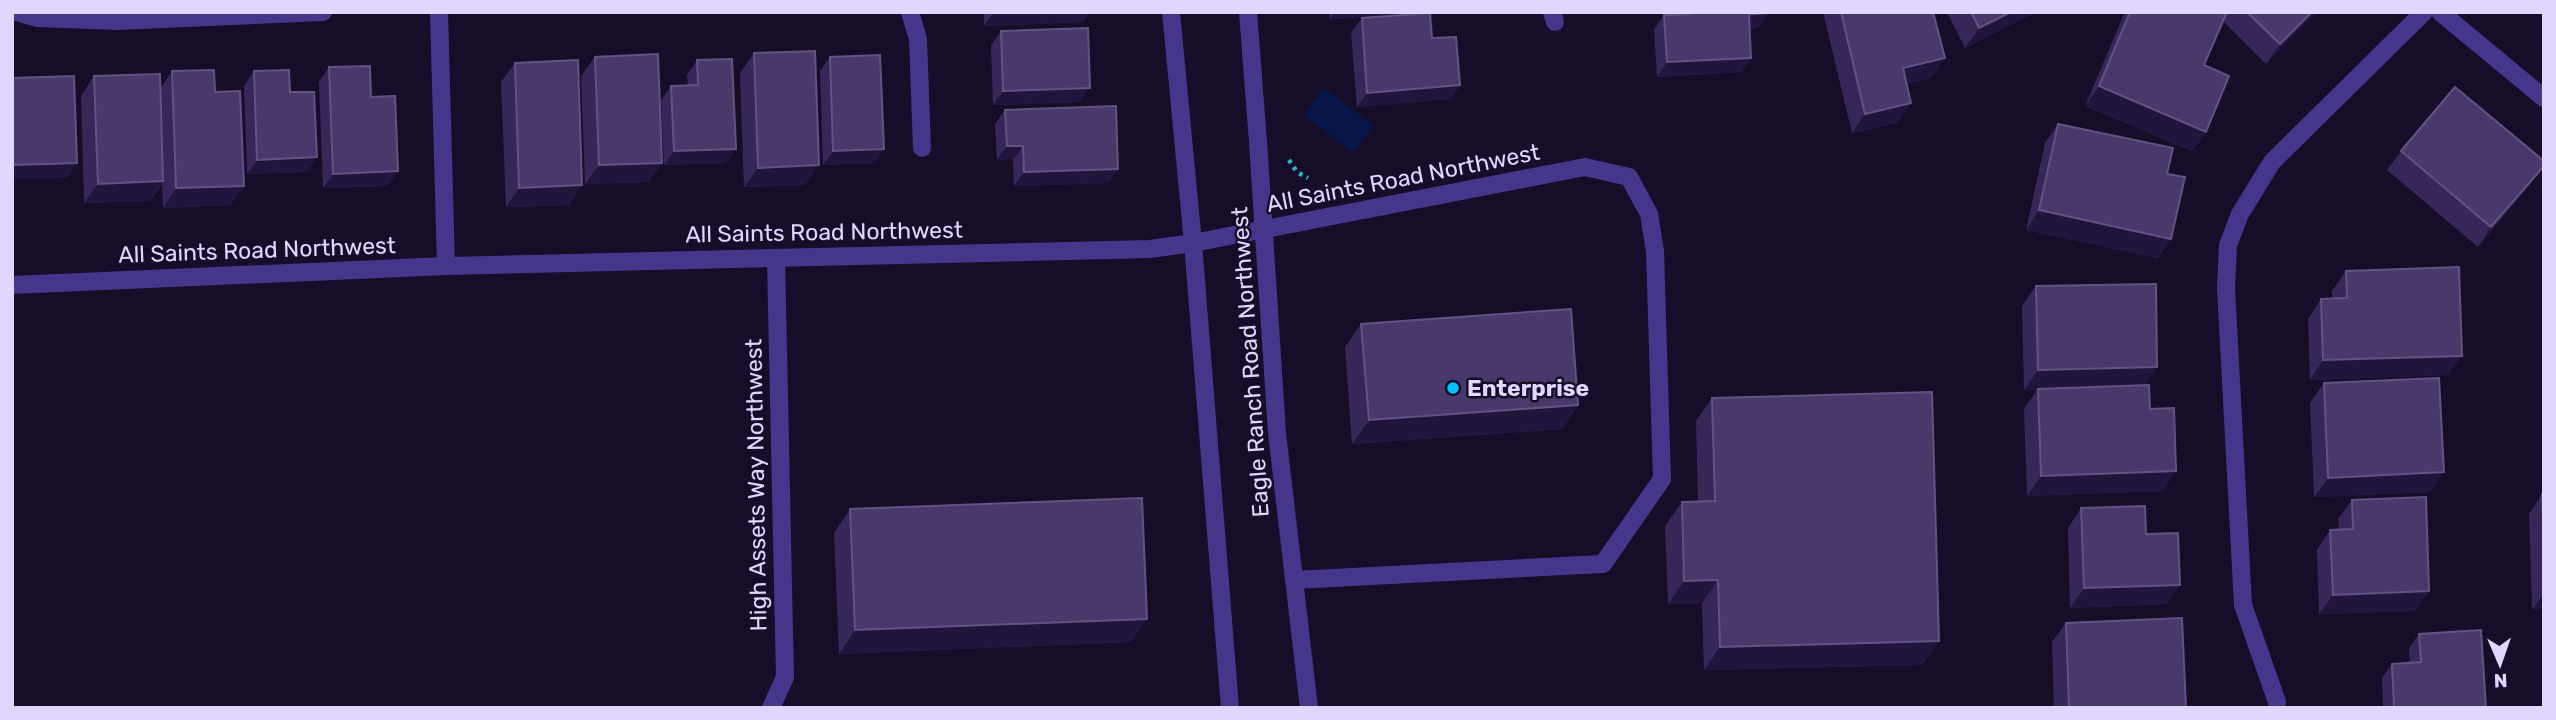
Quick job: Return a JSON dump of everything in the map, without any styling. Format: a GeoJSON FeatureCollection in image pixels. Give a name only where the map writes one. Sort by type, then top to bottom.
{"type":"FeatureCollection","features":[{"type":"Feature","properties":{"kind":"street"},"geometry":{"type":"LineString","coordinates":[[17,12],[117,21],[323,12]]}},
{"type":"Feature","properties":{"kind":"street"},"geometry":{"type":"LineString","coordinates":[[439,12],[446,266]]}},
{"type":"Feature","properties":{"kind":"street"},"geometry":{"type":"LineString","coordinates":[[910,12],[918,39],[922,148]]}},
{"type":"Feature","properties":{"kind":"street","name":"Eagle Ranch Road Northwest"},"geometry":{"type":"LineString","coordinates":[[1171,12],[1193,243],[1230,708]]}},
{"type":"Feature","properties":{"kind":"street","name":"Eagle Ranch Road Northwest"},"geometry":{"type":"LineString","coordinates":[[1248,12],[1277,433],[1309,708]]}},
{"type":"Feature","properties":{"kind":"street"},"geometry":{"type":"LineString","coordinates":[[2277,702],[2244,605],[2225,288],[2228,245],[2240,214],[2272,162],[2424,12]]}},
{"type":"Feature","properties":{"kind":"street"},"geometry":{"type":"LineString","coordinates":[[2440,12],[2544,99]]}},
{"type":"Feature","properties":{"kind":"street","name":"All Saints Road Northwest"},"geometry":{"type":"LineString","coordinates":[[12,285],[446,266],[1150,249],[1264,230],[1585,167],[1629,177],[1649,214],[1655,251],[1662,479],[1603,564],[1294,580]]}},
{"type":"Feature","properties":{"kind":"street","name":"High Assets Way Northwest"},"geometry":{"type":"LineString","coordinates":[[771,708],[785,677],[776,258]]}},
{"type":"Feature","properties":{"kind":"shaded area"},"geometry":{"type":"Polygon","coordinates":[[[1324,88],[1374,126],[1353,153],[1304,115],[1324,88]]]}},
{"type":"Feature","properties":{"kind":"building"},"geometry":{"type":"Polygon","coordinates":[[[1690,12],[1769,13],[1749,14],[1751,58],[1667,62],[1664,15],[1690,12]]]}},
{"type":"Feature","properties":{"kind":"building"},"geometry":{"type":"Polygon","coordinates":[[[1841,12],[1933,12],[1945,58],[1903,68],[1911,103],[1865,114],[1841,12]]]}},
{"type":"Feature","properties":{"kind":"building"},"geometry":{"type":"Polygon","coordinates":[[[1971,12],[2011,12],[1979,28],[1971,12]]]}},
{"type":"Feature","properties":{"kind":"building"},"geometry":{"type":"Polygon","coordinates":[[[2130,12],[2226,14],[2204,65],[2229,76],[2206,132],[2099,86],[2130,12]]]}},
{"type":"Feature","properties":{"kind":"building"},"geometry":{"type":"Polygon","coordinates":[[[2247,12],[2312,12],[2280,44],[2247,12]]]}},
{"type":"Feature","properties":{"kind":"building"},"geometry":{"type":"Polygon","coordinates":[[[1430,13],[1432,38],[1456,37],[1460,85],[1367,93],[1362,18],[1430,13]]]}},
{"type":"Feature","properties":{"kind":"building"},"geometry":{"type":"Polygon","coordinates":[[[1088,28],[1090,88],[1003,91],[1001,31],[1088,28]]]}},
{"type":"Feature","properties":{"kind":"building"},"geometry":{"type":"Polygon","coordinates":[[[815,51],[819,165],[758,168],[754,53],[815,51]]]}},
{"type":"Feature","properties":{"kind":"building"},"geometry":{"type":"Polygon","coordinates":[[[658,54],[662,163],[599,165],[595,57],[658,54]]]}},
{"type":"Feature","properties":{"kind":"building"},"geometry":{"type":"Polygon","coordinates":[[[880,55],[884,149],[833,151],[830,57],[880,55]]]}},
{"type":"Feature","properties":{"kind":"building"},"geometry":{"type":"Polygon","coordinates":[[[732,59],[736,149],[674,151],[671,86],[698,85],[697,60],[732,59]]]}},
{"type":"Feature","properties":{"kind":"building"},"geometry":{"type":"Polygon","coordinates":[[[578,60],[582,185],[519,188],[515,63],[578,60]]]}},
{"type":"Feature","properties":{"kind":"building"},"geometry":{"type":"Polygon","coordinates":[[[370,66],[371,97],[395,96],[398,171],[333,174],[329,67],[370,66]]]}},
{"type":"Feature","properties":{"kind":"building"},"geometry":{"type":"Polygon","coordinates":[[[214,70],[215,92],[240,91],[244,186],[176,188],[172,71],[214,70]]]}},
{"type":"Feature","properties":{"kind":"building"},"geometry":{"type":"Polygon","coordinates":[[[289,70],[290,92],[314,92],[317,157],[257,160],[254,71],[289,70]]]}},
{"type":"Feature","properties":{"kind":"building"},"geometry":{"type":"Polygon","coordinates":[[[160,74],[163,181],[98,184],[94,76],[160,74]]]}},
{"type":"Feature","properties":{"kind":"building"},"geometry":{"type":"Polygon","coordinates":[[[74,76],[77,163],[13,165],[12,78],[74,76]]]}},
{"type":"Feature","properties":{"kind":"building"},"geometry":{"type":"Polygon","coordinates":[[[2455,87],[2544,161],[2544,166],[2491,227],[2401,151],[2455,87]]]}},
{"type":"Feature","properties":{"kind":"building"},"geometry":{"type":"Polygon","coordinates":[[[1116,106],[1118,169],[1024,172],[1023,146],[1007,146],[1005,110],[1116,106]]]}},
{"type":"Feature","properties":{"kind":"building"},"geometry":{"type":"Polygon","coordinates":[[[2058,124],[2173,148],[2167,174],[2185,177],[2171,239],[2039,210],[2058,124]]]}},
{"type":"Feature","properties":{"kind":"building"},"geometry":{"type":"Polygon","coordinates":[[[2459,267],[2462,356],[2323,360],[2321,299],[2347,298],[2346,271],[2459,267]]]}},
{"type":"Feature","properties":{"kind":"building"},"geometry":{"type":"Polygon","coordinates":[[[2156,284],[2157,367],[2038,370],[2036,286],[2156,284]]]}},
{"type":"Feature","properties":{"kind":"building","name":"Enterprise"},"geometry":{"type":"Polygon","coordinates":[[[1571,309],[1578,405],[1369,420],[1361,324],[1571,309]]]}},
{"type":"Feature","properties":{"kind":"building"},"geometry":{"type":"Polygon","coordinates":[[[2439,378],[2444,472],[2328,478],[2324,383],[2439,378]]]}},
{"type":"Feature","properties":{"kind":"building"},"geometry":{"type":"Polygon","coordinates":[[[2149,385],[2150,409],[2174,408],[2176,471],[2041,476],[2038,389],[2149,385]]]}},
{"type":"Feature","properties":{"kind":"building"},"geometry":{"type":"Polygon","coordinates":[[[1932,392],[1939,641],[1720,647],[1718,580],[1684,581],[1682,502],[1715,501],[1712,398],[1932,392]]]}},
{"type":"Feature","properties":{"kind":"building"},"geometry":{"type":"Polygon","coordinates":[[[2542,494],[2544,494],[2544,535],[2542,494]]]}},
{"type":"Feature","properties":{"kind":"building"},"geometry":{"type":"Polygon","coordinates":[[[2426,497],[2429,591],[2333,595],[2330,530],[2353,529],[2352,500],[2426,497]]]}},
{"type":"Feature","properties":{"kind":"building"},"geometry":{"type":"Polygon","coordinates":[[[1142,498],[1147,619],[855,630],[850,509],[1142,498]]]}},
{"type":"Feature","properties":{"kind":"building"},"geometry":{"type":"Polygon","coordinates":[[[2145,506],[2146,534],[2178,533],[2180,585],[2084,588],[2081,508],[2145,506]]]}},
{"type":"Feature","properties":{"kind":"building"},"geometry":{"type":"Polygon","coordinates":[[[2182,618],[2186,708],[2069,708],[2066,623],[2182,618]]]}},
{"type":"Feature","properties":{"kind":"building"},"geometry":{"type":"Polygon","coordinates":[[[2481,630],[2486,708],[2394,708],[2392,664],[2421,662],[2419,634],[2481,630]]]}},
{"type":"Feature","properties":{"kind":"place","name":"Enterprise"},"geometry":{"type":"Point","coordinates":[1453,388]}}]}
